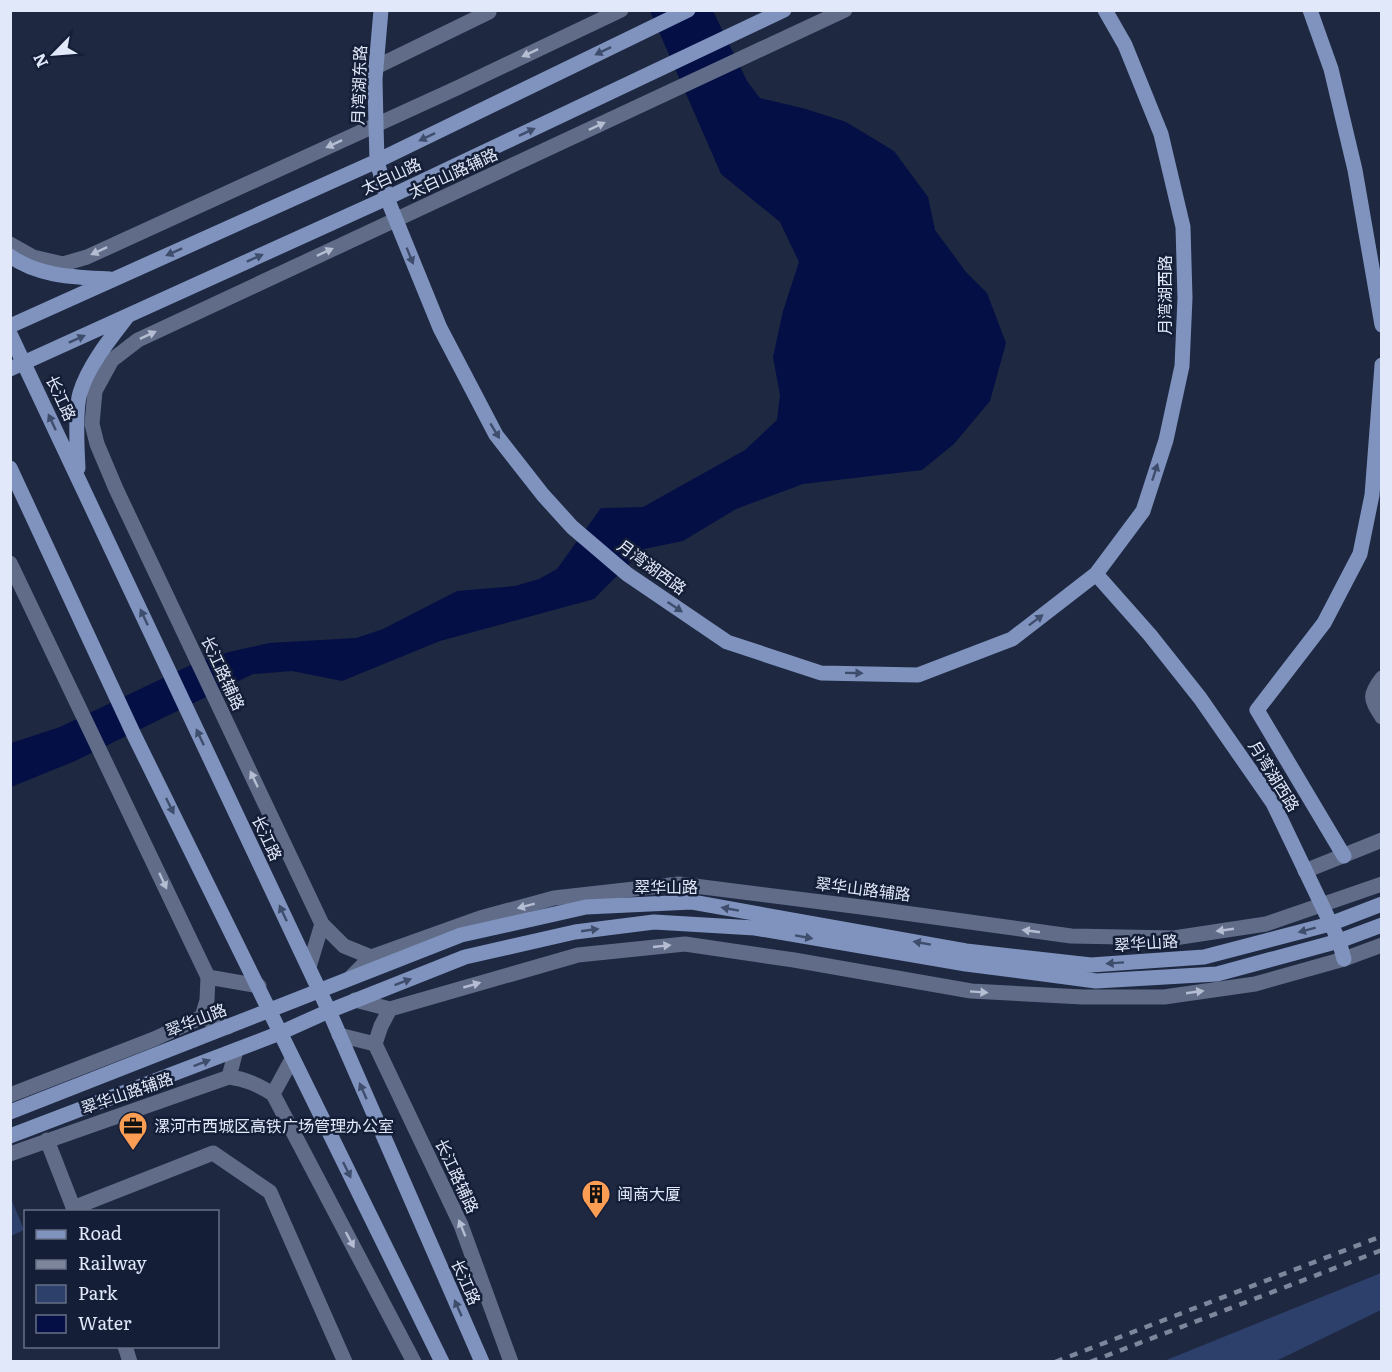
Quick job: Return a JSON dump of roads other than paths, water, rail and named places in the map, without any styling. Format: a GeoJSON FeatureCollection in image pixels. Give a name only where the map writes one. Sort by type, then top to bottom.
{"type":"FeatureCollection","features":[{"type":"Feature","properties":{"kind":"main road","name":"月湾湖东路"},"geometry":{"type":"LineString","coordinates":[[377,161],[376,67],[381,10]]}},
{"type":"Feature","properties":{"kind":"main road","name":"太白山路"},"geometry":{"type":"LineString","coordinates":[[10,326],[377,161],[687,10]]}},
{"type":"Feature","properties":{"kind":"main road","name":"太白山路"},"geometry":{"type":"LineString","coordinates":[[17,366],[387,198],[784,10]]}},
{"type":"Feature","properties":{"kind":"main road","name":"月湾湖西路"},"geometry":{"type":"LineString","coordinates":[[377,161],[387,198],[440,328],[496,435],[543,495],[572,527],[627,574],[727,642],[821,673],[918,675],[1012,639],[1096,574],[1143,511],[1166,440],[1182,366],[1185,298],[1182,227],[1161,134],[1125,45],[1105,10]]}},
{"type":"Feature","properties":{"kind":"main road"},"geometry":{"type":"LineString","coordinates":[[1310,10],[1331,69],[1355,170],[1382,325]]}},
{"type":"Feature","properties":{"kind":"main road"},"geometry":{"type":"LineString","coordinates":[[10,256],[21,264],[39,271],[113,279]]}},
{"type":"Feature","properties":{"kind":"main road"},"geometry":{"type":"LineString","coordinates":[[78,477],[80,394],[103,348],[129,315]]}},
{"type":"Feature","properties":{"kind":"main road","name":"长江路"},"geometry":{"type":"LineString","coordinates":[[10,334],[17,366],[78,477],[309,967],[482,1362]]}},
{"type":"Feature","properties":{"kind":"main road"},"geometry":{"type":"LineString","coordinates":[[1344,856],[1257,710],[1324,623],[1360,554],[1372,495],[1382,365]]}},
{"type":"Feature","properties":{"kind":"main road"},"geometry":{"type":"LineString","coordinates":[[10,468],[134,735],[442,1362]]}},
{"type":"Feature","properties":{"kind":"main road"},"geometry":{"type":"LineString","coordinates":[[10,487],[26,500]]}},
{"type":"Feature","properties":{"kind":"main road","name":"月湾湖西路"},"geometry":{"type":"LineString","coordinates":[[1096,574],[1150,635],[1206,706],[1273,803],[1339,941],[1344,959]]}},
{"type":"Feature","properties":{"kind":"main road","name":"翠华山路"},"geometry":{"type":"LineString","coordinates":[[10,1112],[461,935],[586,907],[692,902],[966,951],[1091,965],[1204,957],[1330,924],[1382,904]]}},
{"type":"Feature","properties":{"kind":"main road","name":"翠华山路"},"geometry":{"type":"LineString","coordinates":[[10,1136],[280,1033],[355,1000],[465,957],[575,932],[654,922],[755,928],[966,964],[1096,981],[1217,974],[1339,941],[1382,925]]}},
{"type":"Feature","properties":{"kind":"street"},"geometry":{"type":"LineString","coordinates":[[10,244],[33,257],[63,264],[87,257],[621,10]]}},
{"type":"Feature","properties":{"kind":"street","name":"太白山路辅路"},"geometry":{"type":"LineString","coordinates":[[95,391],[112,360],[138,340],[845,10]]}},
{"type":"Feature","properties":{"kind":"street"},"geometry":{"type":"LineString","coordinates":[[376,67],[489,12]]}},
{"type":"Feature","properties":{"kind":"street","name":"长江路辅路"},"geometry":{"type":"LineString","coordinates":[[95,391],[92,424],[97,444],[116,489],[322,924],[344,946],[370,957]]}},
{"type":"Feature","properties":{"kind":"street"},"geometry":{"type":"LineString","coordinates":[[10,563],[83,711],[208,977],[207,1000],[202,1017]]}},
{"type":"Feature","properties":{"kind":"street"},"geometry":{"type":"LineString","coordinates":[[1382,678],[1372,690],[1372,700],[1382,717]]}},
{"type":"Feature","properties":{"kind":"street"},"geometry":{"type":"LineString","coordinates":[[1305,871],[1382,840]]}},
{"type":"Feature","properties":{"kind":"street","name":"翠华山路辅路"},"geometry":{"type":"LineString","coordinates":[[350,978],[370,957],[480,918],[554,898],[679,884],[861,906],[1071,936],[1174,938],[1266,924],[1382,884]]}},
{"type":"Feature","properties":{"kind":"street"},"geometry":{"type":"LineString","coordinates":[[309,967],[322,924]]}},
{"type":"Feature","properties":{"kind":"street"},"geometry":{"type":"LineString","coordinates":[[355,1000],[390,1009],[578,955],[685,944],[794,960],[971,991],[1083,997],[1164,997],[1255,984],[1344,959],[1382,945]]}},
{"type":"Feature","properties":{"kind":"street"},"geometry":{"type":"LineString","coordinates":[[208,977],[259,987]]}},
{"type":"Feature","properties":{"kind":"street"},"geometry":{"type":"LineString","coordinates":[[339,1035],[375,1044],[390,1009]]}},
{"type":"Feature","properties":{"kind":"street"},"geometry":{"type":"LineString","coordinates":[[10,1095],[154,1039],[202,1017],[228,1027]]}},
{"type":"Feature","properties":{"kind":"street","name":"长江路辅路"},"geometry":{"type":"LineString","coordinates":[[375,1044],[461,1225],[511,1362]]}},
{"type":"Feature","properties":{"kind":"street"},"geometry":{"type":"LineString","coordinates":[[236,1050],[230,1077],[242,1078],[255,1083],[273,1094],[414,1362]]}},
{"type":"Feature","properties":{"kind":"street"},"geometry":{"type":"LineString","coordinates":[[273,1094],[292,1059]]}},
{"type":"Feature","properties":{"kind":"street","name":"翠华山路辅路"},"geometry":{"type":"LineString","coordinates":[[10,1154],[230,1077]]}},
{"type":"Feature","properties":{"kind":"street"},"geometry":{"type":"LineString","coordinates":[[47,1140],[74,1210],[213,1153],[270,1192],[345,1362]]}},
{"type":"Feature","properties":{"kind":"street"},"geometry":{"type":"LineString","coordinates":[[124,1348],[130,1362]]}},
{"type":"Feature","properties":{"kind":"water"},"geometry":{"type":"Polygon","coordinates":[[[650,11],[713,11],[747,81],[760,98],[846,122],[894,151],[928,197],[935,230],[966,272],[987,293],[1006,343],[990,401],[954,444],[922,470],[803,484],[736,509],[683,541],[644,549],[594,599],[440,641],[342,681],[292,671],[253,674],[75,761],[11,787],[11,743],[60,727],[195,663],[269,643],[356,638],[383,629],[457,591],[515,586],[539,579],[557,569],[601,508],[643,507],[745,450],[777,420],[780,395],[773,357],[783,311],[799,262],[780,222],[721,174],[650,11]]]}},
{"type":"Feature","properties":{"kind":"railway"},"geometry":{"type":"LineString","coordinates":[[1055,1362],[1382,1236]]}},
{"type":"Feature","properties":{"kind":"railway"},"geometry":{"type":"LineString","coordinates":[[1090,1362],[1382,1250]]}},
{"type":"Feature","properties":{"kind":"place","name":"漯河市西城区高铁广场管理办公室"},"geometry":{"type":"Point","coordinates":[133,1152]}},
{"type":"Feature","properties":{"kind":"place","name":"闽商大厦"},"geometry":{"type":"Point","coordinates":[596,1220]}}]}
